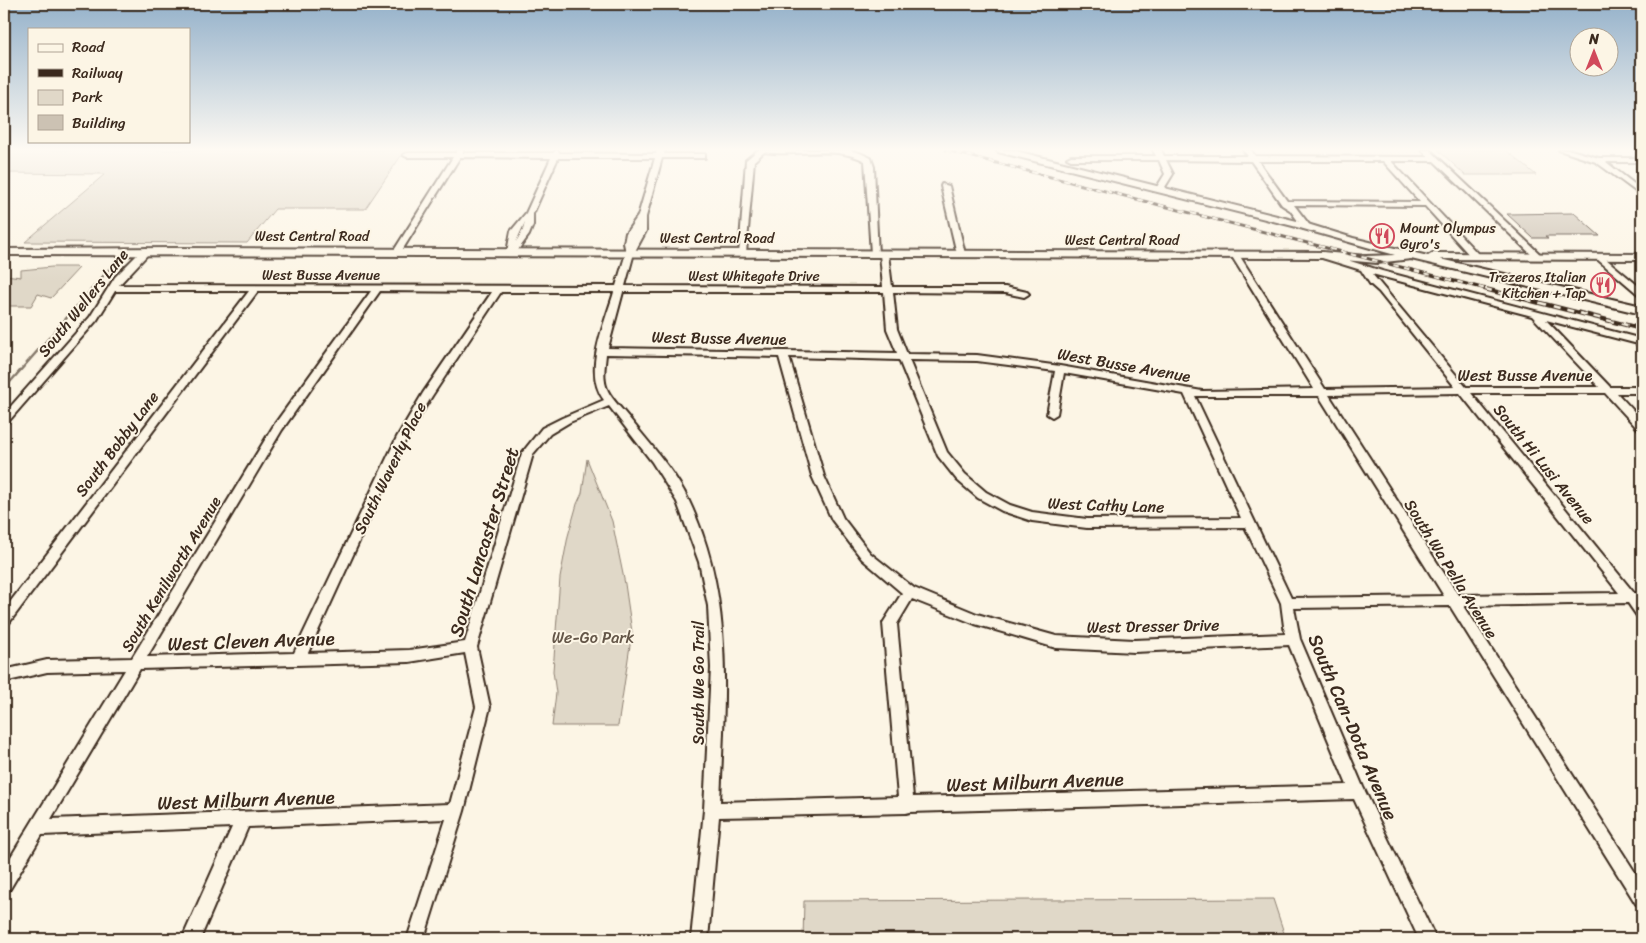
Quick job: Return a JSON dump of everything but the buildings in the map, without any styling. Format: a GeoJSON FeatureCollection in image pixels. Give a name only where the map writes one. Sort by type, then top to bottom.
{"type":"FeatureCollection","features":[{"type":"Feature","properties":{"kind":"main road"},"geometry":{"type":"LineString","coordinates":[[1176,194],[1302,226],[1352,235],[1476,266],[1514,279]]}},
{"type":"Feature","properties":{"kind":"main road"},"geometry":{"type":"LineString","coordinates":[[1302,226],[1366,256],[1365,261],[1382,272]]}},
{"type":"Feature","properties":{"kind":"main road","name":"West Central Road"},"geometry":{"type":"LineString","coordinates":[[4,246],[100,248],[113,251]]}},
{"type":"Feature","properties":{"kind":"main road","name":"West Central Road"},"geometry":{"type":"LineString","coordinates":[[4,252],[1366,256],[1399,259],[1409,256],[1642,257]]}},
{"type":"Feature","properties":{"kind":"main road"},"geometry":{"type":"LineString","coordinates":[[1409,256],[1642,310]]}},
{"type":"Feature","properties":{"kind":"street"},"geometry":{"type":"LineString","coordinates":[[397,252],[433,194]]}},
{"type":"Feature","properties":{"kind":"street"},"geometry":{"type":"LineString","coordinates":[[511,252],[520,244],[530,221],[529,214],[538,194]]}},
{"type":"Feature","properties":{"kind":"street","name":"South We Go Trail"},"geometry":{"type":"LineString","coordinates":[[648,194],[642,216],[644,224],[637,245],[630,253],[598,370],[603,392],[656,459],[683,501],[705,562],[714,606],[718,668],[712,810],[699,939]]}},
{"type":"Feature","properties":{"kind":"street"},"geometry":{"type":"LineString","coordinates":[[742,253],[747,194]]}},
{"type":"Feature","properties":{"kind":"street","name":"West Cathy Lane"},"geometry":{"type":"LineString","coordinates":[[873,194],[879,254],[887,290],[892,329],[901,356],[946,458],[965,484],[992,502],[1037,519],[1071,523],[1116,524],[1248,522]]}},
{"type":"Feature","properties":{"kind":"street"},"geometry":{"type":"LineString","coordinates":[[947,194],[961,254]]}},
{"type":"Feature","properties":{"kind":"street"},"geometry":{"type":"LineString","coordinates":[[1279,194],[1285,203],[1293,208],[1302,226]]}},
{"type":"Feature","properties":{"kind":"street"},"geometry":{"type":"LineString","coordinates":[[1417,194],[1475,256]]}},
{"type":"Feature","properties":{"kind":"street"},"geometry":{"type":"LineString","coordinates":[[1473,194],[1539,257]]}},
{"type":"Feature","properties":{"kind":"street"},"geometry":{"type":"LineString","coordinates":[[1285,203],[1426,204]]}},
{"type":"Feature","properties":{"kind":"street","name":"South Wellers Lane"},"geometry":{"type":"LineString","coordinates":[[4,420],[94,318],[118,279],[146,251]]}},
{"type":"Feature","properties":{"kind":"street","name":"South Wa Pella Avenue"},"geometry":{"type":"LineString","coordinates":[[1235,256],[1642,898]]}},
{"type":"Feature","properties":{"kind":"street","name":"South Hi Lusi Avenue"},"geometry":{"type":"LineString","coordinates":[[1366,256],[1373,282],[1382,290],[1637,598],[1642,612]]}},
{"type":"Feature","properties":{"kind":"street"},"geometry":{"type":"LineString","coordinates":[[1600,257],[1642,294]]}},
{"type":"Feature","properties":{"kind":"street"},"geometry":{"type":"LineString","coordinates":[[1382,290],[1382,272],[1642,337]]}},
{"type":"Feature","properties":{"kind":"street","name":"West Busse Avenue"},"geometry":{"type":"LineString","coordinates":[[113,288],[620,290]]}},
{"type":"Feature","properties":{"kind":"street","name":"South Bobby Lane"},"geometry":{"type":"LineString","coordinates":[[4,619],[256,288]]}},
{"type":"Feature","properties":{"kind":"street","name":"South Kenilworth Avenue"},"geometry":{"type":"LineString","coordinates":[[4,883],[278,428],[377,289]]}},
{"type":"Feature","properties":{"kind":"street","name":"South Waverly Place"},"geometry":{"type":"LineString","coordinates":[[299,658],[402,437],[427,394],[498,289]]}},
{"type":"Feature","properties":{"kind":"street","name":"West Whitegate Drive"},"geometry":{"type":"LineString","coordinates":[[620,290],[1005,290],[1024,294]]}},
{"type":"Feature","properties":{"kind":"street"},"geometry":{"type":"LineString","coordinates":[[1533,311],[1642,342]]}},
{"type":"Feature","properties":{"kind":"street"},"geometry":{"type":"LineString","coordinates":[[1533,311],[1642,426]]}},
{"type":"Feature","properties":{"kind":"street","name":"West Busse Avenue"},"geometry":{"type":"LineString","coordinates":[[602,351],[977,358],[1060,369],[1202,394],[1464,390],[1642,390]]}},
{"type":"Feature","properties":{"kind":"street","name":"West Dresser Drive"},"geometry":{"type":"LineString","coordinates":[[783,354],[818,476],[838,520],[866,556],[909,592],[975,619],[1056,642],[1134,646],[1293,638]]}},
{"type":"Feature","properties":{"kind":"street"},"geometry":{"type":"LineString","coordinates":[[1052,414],[1060,369]]}},
{"type":"Feature","properties":{"kind":"street","name":"South Can-Dota Avenue"},"geometry":{"type":"LineString","coordinates":[[1188,392],[1287,603],[1293,638],[1358,792],[1428,939]]}},
{"type":"Feature","properties":{"kind":"street","name":"South Lancaster Street"},"geometry":{"type":"LineString","coordinates":[[416,939],[456,811],[483,708],[470,647],[528,454],[546,431],[566,420],[610,402]]}},
{"type":"Feature","properties":{"kind":"street"},"geometry":{"type":"LineString","coordinates":[[906,806],[890,623],[909,592]]}},
{"type":"Feature","properties":{"kind":"street"},"geometry":{"type":"LineString","coordinates":[[1287,603],[1637,598]]}},
{"type":"Feature","properties":{"kind":"street","name":"West Cleven Avenue"},"geometry":{"type":"LineString","coordinates":[[4,676],[47,666],[409,656],[470,647]]}},
{"type":"Feature","properties":{"kind":"street","name":"West Milburn Avenue"},"geometry":{"type":"LineString","coordinates":[[712,810],[1358,792]]}},
{"type":"Feature","properties":{"kind":"street","name":"West Milburn Avenue"},"geometry":{"type":"LineString","coordinates":[[38,827],[456,811]]}},
{"type":"Feature","properties":{"kind":"street"},"geometry":{"type":"LineString","coordinates":[[191,939],[243,820]]}},
{"type":"Feature","properties":{"kind":"green space"},"geometry":{"type":"Polygon","coordinates":[[[81,194],[375,194],[365,209],[275,209],[247,243],[25,242],[81,194]]]}},
{"type":"Feature","properties":{"kind":"green space"},"geometry":{"type":"Polygon","coordinates":[[[52,267],[79,268],[51,298],[38,294],[31,306],[4,306],[5,275],[21,277],[21,270],[52,267]]]}},
{"type":"Feature","properties":{"kind":"green space","name":"We-Go Park"},"geometry":{"type":"Polygon","coordinates":[[[587,459],[612,521],[625,584],[632,632],[618,726],[552,726],[556,693],[553,671],[560,578],[568,536],[582,493],[587,459]]]}},
{"type":"Feature","properties":{"kind":"green space"},"geometry":{"type":"Polygon","coordinates":[[[1273,899],[1286,939],[803,939],[804,901],[1273,899]]]}},
{"type":"Feature","properties":{"kind":"waterway"},"geometry":{"type":"LineString","coordinates":[[91,290],[110,268]]}},
{"type":"Feature","properties":{"kind":"waterway"},"geometry":{"type":"LineString","coordinates":[[4,389],[92,289]]}},
{"type":"Feature","properties":{"kind":"railway"},"geometry":{"type":"LineString","coordinates":[[1117,194],[1490,290]]}},
{"type":"Feature","properties":{"kind":"railway"},"geometry":{"type":"LineString","coordinates":[[1485,289],[1642,329]]}},
{"type":"Feature","properties":{"kind":"place","name":"Mount Olympus Gyro's"},"geometry":{"type":"Point","coordinates":[1382,236]}},
{"type":"Feature","properties":{"kind":"place","name":"Trezeros Italian Kitchen + Tap"},"geometry":{"type":"Point","coordinates":[1603,285]}}]}
